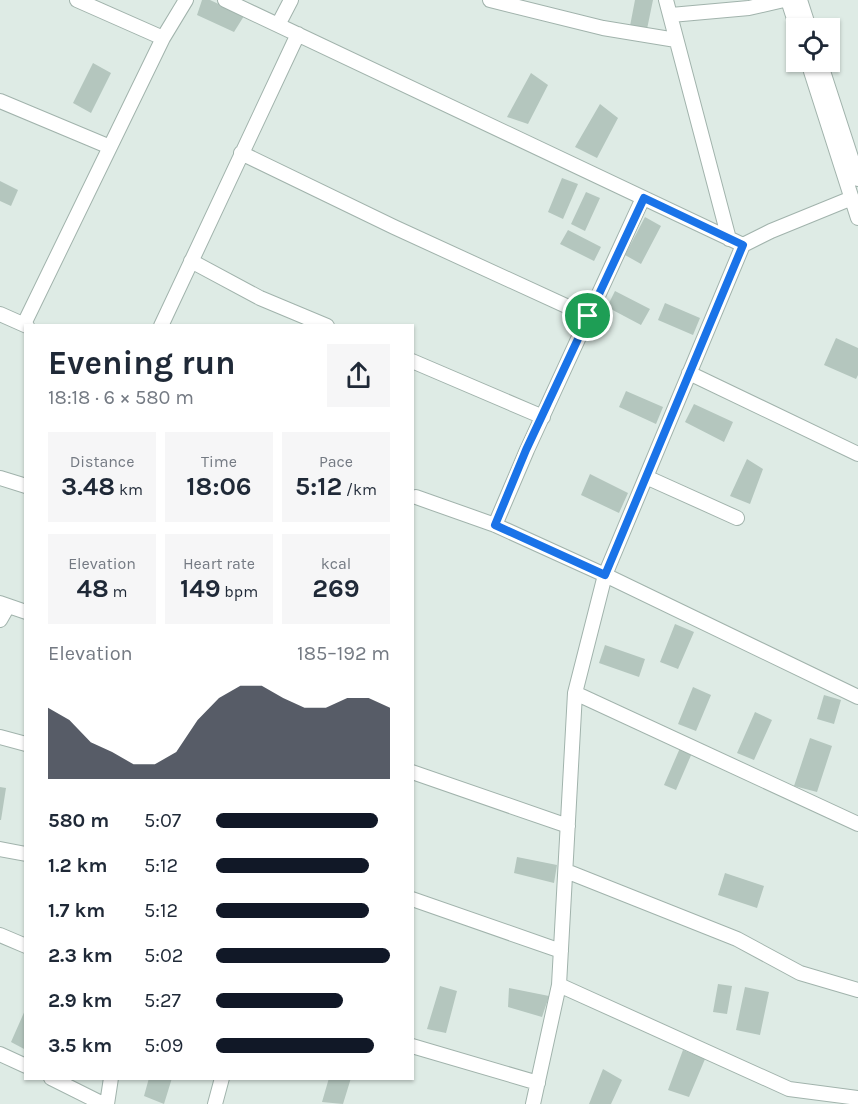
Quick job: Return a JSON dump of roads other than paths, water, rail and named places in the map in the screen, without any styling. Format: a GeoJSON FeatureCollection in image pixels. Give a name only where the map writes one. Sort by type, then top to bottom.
{"type":"FeatureCollection","features":[{"type":"Feature","properties":{"kind":"street"},"geometry":{"type":"LineString","coordinates":[[77,0],[163,38]]}},
{"type":"Feature","properties":{"kind":"street"},"geometry":{"type":"LineString","coordinates":[[26,324],[163,38],[186,0]]}},
{"type":"Feature","properties":{"kind":"street"},"geometry":{"type":"LineString","coordinates":[[225,0],[743,245]]}},
{"type":"Feature","properties":{"kind":"street"},"geometry":{"type":"LineString","coordinates":[[278,25],[291,0]]}},
{"type":"Feature","properties":{"kind":"street"},"geometry":{"type":"LineString","coordinates":[[490,0],[603,28],[676,39]]}},
{"type":"Feature","properties":{"kind":"street"},"geometry":{"type":"LineString","coordinates":[[666,0],[729,239]]}},
{"type":"Feature","properties":{"kind":"street"},"geometry":{"type":"LineString","coordinates":[[671,15],[749,8],[796,0]]}},
{"type":"Feature","properties":{"kind":"street"},"geometry":{"type":"LineString","coordinates":[[796,0],[797,18]]}},
{"type":"Feature","properties":{"kind":"street"},"geometry":{"type":"LineString","coordinates":[[796,0],[804,18]]}},
{"type":"Feature","properties":{"kind":"street"},"geometry":{"type":"LineString","coordinates":[[161,324],[298,34]]}},
{"type":"Feature","properties":{"kind":"street"},"geometry":{"type":"LineString","coordinates":[[811,72],[858,218]]}},
{"type":"Feature","properties":{"kind":"street"},"geometry":{"type":"LineString","coordinates":[[823,72],[858,179]]}},
{"type":"Feature","properties":{"kind":"street"},"geometry":{"type":"LineString","coordinates":[[0,102],[110,147]]}},
{"type":"Feature","properties":{"kind":"street"},"geometry":{"type":"LineString","coordinates":[[241,153],[394,227],[588,316]]}},
{"type":"Feature","properties":{"kind":"street"},"geometry":{"type":"LineString","coordinates":[[495,525],[526,450],[644,198]]}},
{"type":"Feature","properties":{"kind":"street"},"geometry":{"type":"LineString","coordinates":[[533,1104],[559,986],[575,693],[605,575],[743,245],[852,198]]}},
{"type":"Feature","properties":{"kind":"street"},"geometry":{"type":"LineString","coordinates":[[191,261],[260,298],[322,324]]}},
{"type":"Feature","properties":{"kind":"street"},"geometry":{"type":"LineString","coordinates":[[0,314],[24,324]]}},
{"type":"Feature","properties":{"kind":"street"},"geometry":{"type":"LineString","coordinates":[[414,362],[543,417]]}},
{"type":"Feature","properties":{"kind":"street"},"geometry":{"type":"LineString","coordinates":[[689,373],[858,454]]}},
{"type":"Feature","properties":{"kind":"street"},"geometry":{"type":"LineString","coordinates":[[646,477],[737,518]]}},
{"type":"Feature","properties":{"kind":"street"},"geometry":{"type":"LineString","coordinates":[[0,478],[24,485]]}},
{"type":"Feature","properties":{"kind":"street"},"geometry":{"type":"LineString","coordinates":[[416,497],[495,525],[605,575],[858,697]]}},
{"type":"Feature","properties":{"kind":"street"},"geometry":{"type":"LineString","coordinates":[[0,620],[4,605],[24,611]]}},
{"type":"Feature","properties":{"kind":"street"},"geometry":{"type":"LineString","coordinates":[[575,693],[858,824]]}},
{"type":"Feature","properties":{"kind":"street"},"geometry":{"type":"LineString","coordinates":[[0,737],[24,743]]}},
{"type":"Feature","properties":{"kind":"street"},"geometry":{"type":"LineString","coordinates":[[414,773],[568,826]]}},
{"type":"Feature","properties":{"kind":"street"},"geometry":{"type":"LineString","coordinates":[[0,849],[24,854]]}},
{"type":"Feature","properties":{"kind":"street"},"geometry":{"type":"LineString","coordinates":[[566,871],[737,939],[800,973],[858,990]]}},
{"type":"Feature","properties":{"kind":"street"},"geometry":{"type":"LineString","coordinates":[[414,900],[561,951]]}},
{"type":"Feature","properties":{"kind":"street"},"geometry":{"type":"LineString","coordinates":[[0,935],[24,945]]}},
{"type":"Feature","properties":{"kind":"street"},"geometry":{"type":"LineString","coordinates":[[559,986],[789,1089],[858,1098]]}},
{"type":"Feature","properties":{"kind":"street"},"geometry":{"type":"LineString","coordinates":[[414,1047],[538,1083]]}},
{"type":"Feature","properties":{"kind":"street"},"geometry":{"type":"LineString","coordinates":[[0,1054],[24,1065]]}},
{"type":"Feature","properties":{"kind":"street"},"geometry":{"type":"LineString","coordinates":[[55,1080],[105,1104],[111,1080]]}},
{"type":"Feature","properties":{"kind":"street"},"geometry":{"type":"LineString","coordinates":[[215,1104],[221,1080]]}},
{"type":"Feature","properties":{"kind":"street"},"geometry":{"type":"LineString","coordinates":[[858,1089],[858,1104]]}}]}
